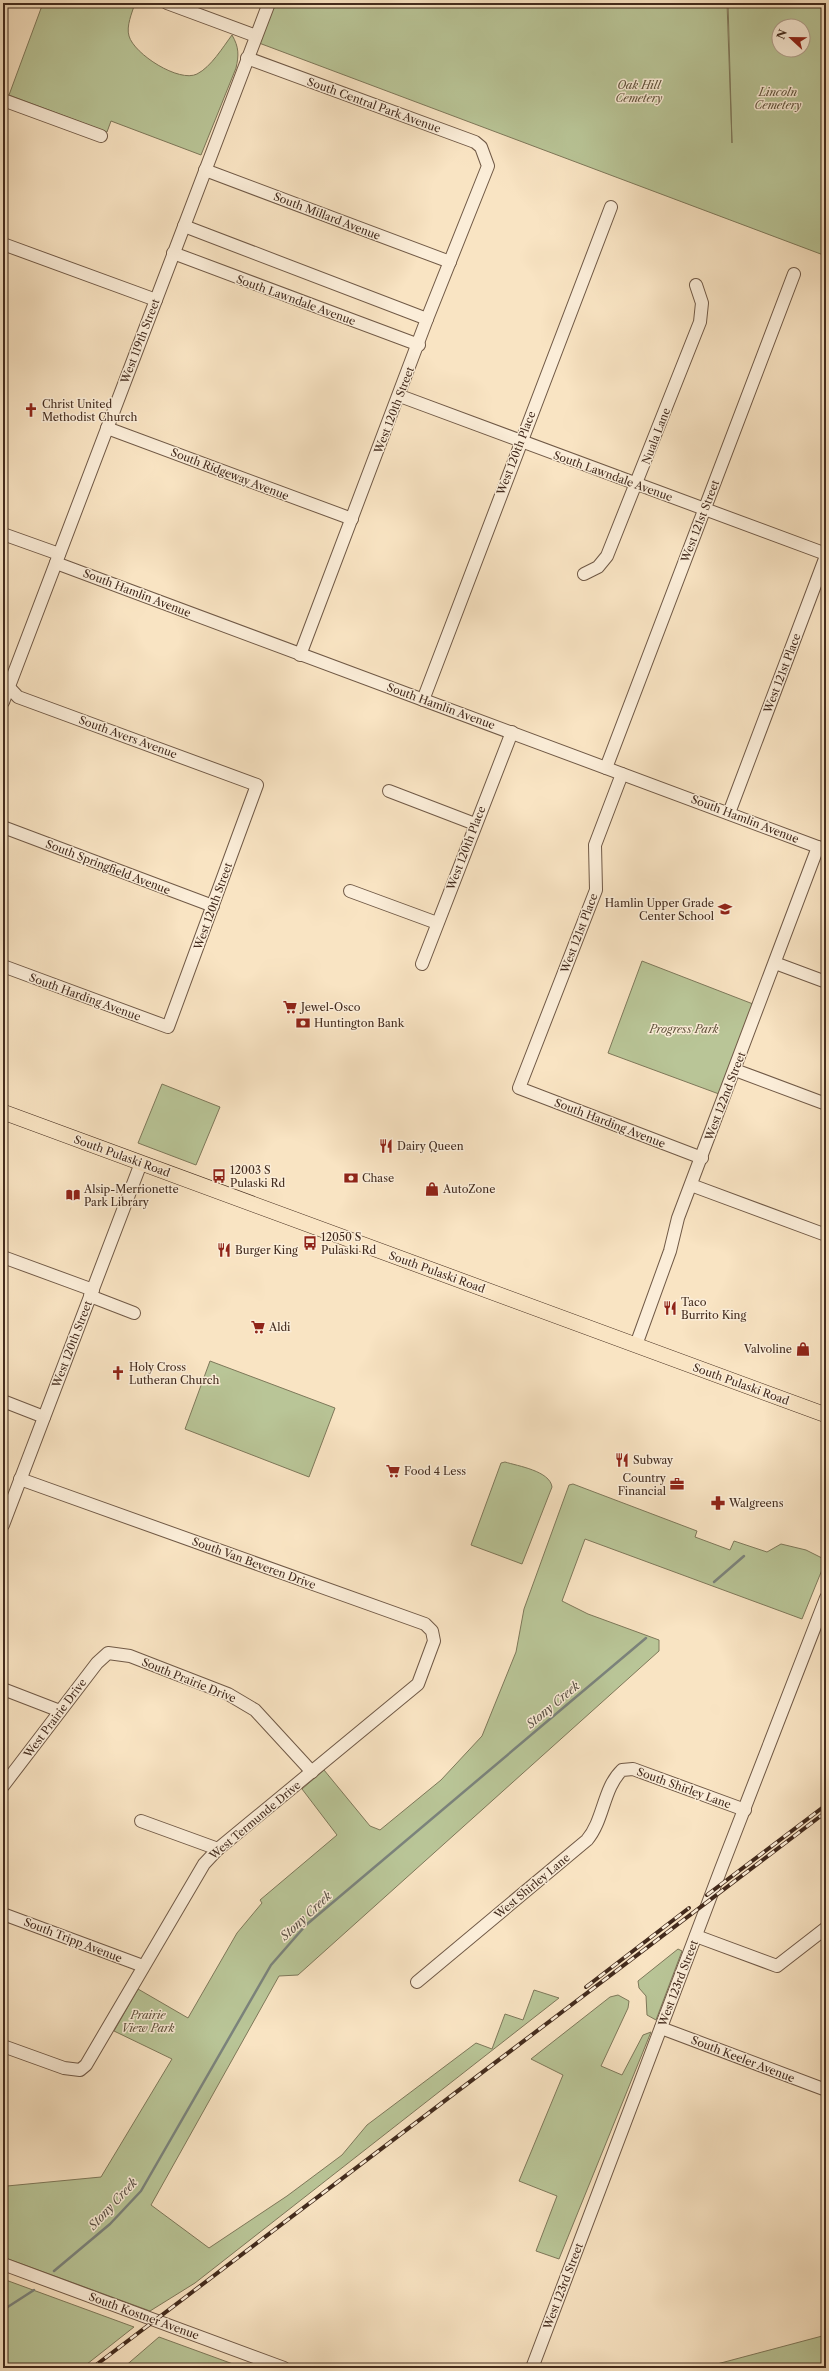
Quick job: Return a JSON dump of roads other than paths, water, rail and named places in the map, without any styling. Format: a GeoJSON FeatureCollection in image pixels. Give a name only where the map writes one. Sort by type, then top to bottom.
{"type":"FeatureCollection","features":[{"type":"Feature","properties":{"kind":"main road","name":"South Pulaski Road"},"geometry":{"type":"LineString","coordinates":[[3,1112],[826,1415]]}},
{"type":"Feature","properties":{"kind":"street"},"geometry":{"type":"LineString","coordinates":[[167,3],[256,36]]}},
{"type":"Feature","properties":{"kind":"street","name":"West 119th Street"},"geometry":{"type":"LineString","coordinates":[[3,702],[6,684],[57,558],[268,3]]}},
{"type":"Feature","properties":{"kind":"street","name":"South Central Park Avenue"},"geometry":{"type":"LineString","coordinates":[[248,58],[475,142],[481,147],[488,166]]}},
{"type":"Feature","properties":{"kind":"street"},"geometry":{"type":"LineString","coordinates":[[3,100],[100,136]]}},
{"type":"Feature","properties":{"kind":"street","name":"West 120th Street"},"geometry":{"type":"LineString","coordinates":[[300,655],[400,396],[427,319],[488,166]]}},
{"type":"Feature","properties":{"kind":"street","name":"South Millard Avenue"},"geometry":{"type":"LineString","coordinates":[[205,170],[450,262]]}},
{"type":"Feature","properties":{"kind":"street","name":"West 120th Place"},"geometry":{"type":"LineString","coordinates":[[423,700],[610,207]]}},
{"type":"Feature","properties":{"kind":"street"},"geometry":{"type":"LineString","coordinates":[[184,226],[427,319]]}},
{"type":"Feature","properties":{"kind":"street"},"geometry":{"type":"LineString","coordinates":[[3,244],[156,300]]}},
{"type":"Feature","properties":{"kind":"street","name":"South Lawndale Avenue"},"geometry":{"type":"LineString","coordinates":[[173,253],[419,345]]}},
{"type":"Feature","properties":{"kind":"street","name":"West 121st Street"},"geometry":{"type":"LineString","coordinates":[[606,768],[794,274]]}},
{"type":"Feature","properties":{"kind":"street","name":"Nuala Lane"},"geometry":{"type":"LineString","coordinates":[[584,574],[598,567],[608,556],[700,322],[702,302],[696,285]]}},
{"type":"Feature","properties":{"kind":"street","name":"South Lawndale Avenue"},"geometry":{"type":"LineString","coordinates":[[400,396],[826,555]]}},
{"type":"Feature","properties":{"kind":"street","name":"South Ridgeway Avenue"},"geometry":{"type":"LineString","coordinates":[[107,428],[352,520]]}},
{"type":"Feature","properties":{"kind":"street","name":"South Hamlin Avenue"},"geometry":{"type":"LineString","coordinates":[[3,534],[57,558],[300,655],[512,732],[822,849]]}},
{"type":"Feature","properties":{"kind":"street","name":"West 121st Place"},"geometry":{"type":"LineString","coordinates":[[729,813],[826,555]]}},
{"type":"Feature","properties":{"kind":"street","name":"South Avers Avenue"},"geometry":{"type":"LineString","coordinates":[[6,684],[18,697],[257,785]]}},
{"type":"Feature","properties":{"kind":"street","name":"West 120th Place"},"geometry":{"type":"LineString","coordinates":[[422,964],[475,824],[512,732]]}},
{"type":"Feature","properties":{"kind":"street","name":"West 121st Place"},"geometry":{"type":"LineString","coordinates":[[519,1088],[596,890],[595,845],[622,774]]}},
{"type":"Feature","properties":{"kind":"street","name":"West 120th Street"},"geometry":{"type":"LineString","coordinates":[[168,1027],[257,785]]}},
{"type":"Feature","properties":{"kind":"street"},"geometry":{"type":"LineString","coordinates":[[389,791],[475,824]]}},
{"type":"Feature","properties":{"kind":"street","name":"South Springfield Avenue"},"geometry":{"type":"LineString","coordinates":[[3,827],[213,906]]}},
{"type":"Feature","properties":{"kind":"street","name":"West 122nd Street"},"geometry":{"type":"LineString","coordinates":[[636,1345],[670,1251],[678,1218],[775,963],[822,849]]}},
{"type":"Feature","properties":{"kind":"street"},"geometry":{"type":"LineString","coordinates":[[350,891],[437,923]]}},
{"type":"Feature","properties":{"kind":"street"},"geometry":{"type":"LineString","coordinates":[[775,963],[826,982]]}},
{"type":"Feature","properties":{"kind":"street","name":"South Harding Avenue"},"geometry":{"type":"LineString","coordinates":[[3,966],[168,1027]]}},
{"type":"Feature","properties":{"kind":"street"},"geometry":{"type":"LineString","coordinates":[[735,1070],[826,1104]]}},
{"type":"Feature","properties":{"kind":"street","name":"South Harding Avenue"},"geometry":{"type":"LineString","coordinates":[[519,1088],[702,1158]]}},
{"type":"Feature","properties":{"kind":"street","name":"West 120th Street"},"geometry":{"type":"LineString","coordinates":[[3,1525],[141,1163]]}},
{"type":"Feature","properties":{"kind":"street"},"geometry":{"type":"LineString","coordinates":[[691,1185],[826,1235]]}},
{"type":"Feature","properties":{"kind":"street"},"geometry":{"type":"LineString","coordinates":[[3,1256],[134,1313]]}},
{"type":"Feature","properties":{"kind":"street"},"geometry":{"type":"LineString","coordinates":[[3,1401],[44,1417]]}},
{"type":"Feature","properties":{"kind":"street","name":"South Van Beveren Drive"},"geometry":{"type":"LineString","coordinates":[[20,1479],[425,1624],[432,1631],[434,1641],[418,1684]]}},
{"type":"Feature","properties":{"kind":"street","name":"West 123rd Street"},"geometry":{"type":"LineString","coordinates":[[532,2368],[826,1598]]}},
{"type":"Feature","properties":{"kind":"street","name":"West Prairie Drive"},"geometry":{"type":"LineString","coordinates":[[3,1786],[97,1663],[108,1653]]}},
{"type":"Feature","properties":{"kind":"street","name":"South Prairie Drive"},"geometry":{"type":"LineString","coordinates":[[108,1653],[130,1656],[228,1694],[255,1710],[312,1772]]}},
{"type":"Feature","properties":{"kind":"street","name":"West Termunde Drive"},"geometry":{"type":"LineString","coordinates":[[3,2046],[64,2068],[80,2070],[91,2058],[190,1884],[204,1864],[218,1849],[418,1684]]}},
{"type":"Feature","properties":{"kind":"street"},"geometry":{"type":"LineString","coordinates":[[3,1688],[60,1711]]}},
{"type":"Feature","properties":{"kind":"street","name":"South Shirley Lane"},"geometry":{"type":"LineString","coordinates":[[622,1770],[633,1769],[745,1810]]}},
{"type":"Feature","properties":{"kind":"street","name":"West Shirley Lane"},"geometry":{"type":"LineString","coordinates":[[417,1982],[587,1840],[595,1829],[613,1782],[622,1770]]}},
{"type":"Feature","properties":{"kind":"street"},"geometry":{"type":"LineString","coordinates":[[141,1821],[218,1849]]}},
{"type":"Feature","properties":{"kind":"street","name":"South Tripp Avenue"},"geometry":{"type":"LineString","coordinates":[[3,1914],[143,1966]]}},
{"type":"Feature","properties":{"kind":"street"},"geometry":{"type":"LineString","coordinates":[[696,1936],[777,1966],[826,1928]]}},
{"type":"Feature","properties":{"kind":"street","name":"South Keeler Avenue"},"geometry":{"type":"LineString","coordinates":[[661,2028],[826,2090]]}},
{"type":"Feature","properties":{"kind":"street","name":"South Kostner Avenue"},"geometry":{"type":"LineString","coordinates":[[3,2264],[284,2368]]}},
{"type":"Feature","properties":{"kind":"waterway","name":"Stony Creek"},"geometry":{"type":"LineString","coordinates":[[714,1582],[744,1556]]}},
{"type":"Feature","properties":{"kind":"waterway","name":"Stony Creek"},"geometry":{"type":"LineString","coordinates":[[54,2271],[110,2224],[141,2191],[271,1965],[306,1925],[646,1638]]}},
{"type":"Feature","properties":{"kind":"waterway","name":"Stony Creek"},"geometry":{"type":"LineString","coordinates":[[3,2310],[34,2290]]}},
{"type":"Feature","properties":{"kind":"railway"},"geometry":{"type":"LineString","coordinates":[[707,1895],[826,1805]]}},
{"type":"Feature","properties":{"kind":"railway"},"geometry":{"type":"LineString","coordinates":[[92,2368],[826,1812]]}},
{"type":"Feature","properties":{"kind":"railway"},"geometry":{"type":"LineString","coordinates":[[586,1987],[689,1908]]}},
{"type":"Feature","properties":{"kind":"place","name":"Christ United Methodist Church"},"geometry":{"type":"Point","coordinates":[31,410]}},
{"type":"Feature","properties":{"kind":"place","name":"Hamlin Upper Grade Center School"},"geometry":{"type":"Point","coordinates":[725,909]}},
{"type":"Feature","properties":{"kind":"place","name":"Jewel-Osco"},"geometry":{"type":"Point","coordinates":[290,1007]}},
{"type":"Feature","properties":{"kind":"place","name":"Huntington Bank"},"geometry":{"type":"Point","coordinates":[303,1023]}},
{"type":"Feature","properties":{"kind":"place","name":"Dairy Queen"},"geometry":{"type":"Point","coordinates":[386,1146]}},
{"type":"Feature","properties":{"kind":"place","name":"12003 S Pulaski Rd"},"geometry":{"type":"Point","coordinates":[219,1176]}},
{"type":"Feature","properties":{"kind":"place","name":"Chase"},"geometry":{"type":"Point","coordinates":[351,1178]}},
{"type":"Feature","properties":{"kind":"place","name":"AutoZone"},"geometry":{"type":"Point","coordinates":[432,1189]}},
{"type":"Feature","properties":{"kind":"place","name":"Alsip-Merrionette Park Library"},"geometry":{"type":"Point","coordinates":[73,1195]}},
{"type":"Feature","properties":{"kind":"place","name":"12050 S Pulaski Rd"},"geometry":{"type":"Point","coordinates":[310,1243]}},
{"type":"Feature","properties":{"kind":"place","name":"Burger King"},"geometry":{"type":"Point","coordinates":[224,1250]}},
{"type":"Feature","properties":{"kind":"place","name":"Taco Burrito King"},"geometry":{"type":"Point","coordinates":[670,1308]}},
{"type":"Feature","properties":{"kind":"place","name":"Aldi"},"geometry":{"type":"Point","coordinates":[258,1327]}},
{"type":"Feature","properties":{"kind":"place","name":"Valvoline"},"geometry":{"type":"Point","coordinates":[803,1349]}},
{"type":"Feature","properties":{"kind":"place","name":"Holy Cross Lutheran Church"},"geometry":{"type":"Point","coordinates":[118,1373]}},
{"type":"Feature","properties":{"kind":"place","name":"Subway"},"geometry":{"type":"Point","coordinates":[622,1460]}},
{"type":"Feature","properties":{"kind":"place","name":"Food 4 Less"},"geometry":{"type":"Point","coordinates":[393,1471]}},
{"type":"Feature","properties":{"kind":"place","name":"Country Financial"},"geometry":{"type":"Point","coordinates":[677,1484]}},
{"type":"Feature","properties":{"kind":"place","name":"Walgreens"},"geometry":{"type":"Point","coordinates":[718,1503]}},
{"type":"Feature","properties":{"kind":"park label","name":"Oak Hill Cemetery"},"geometry":{"type":"Point","coordinates":[639,91]}},
{"type":"Feature","properties":{"kind":"park label","name":"Lincoln Cemetery"},"geometry":{"type":"Point","coordinates":[778,98]}},
{"type":"Feature","properties":{"kind":"park label","name":"Progress Park"},"geometry":{"type":"Point","coordinates":[684,1029]}},
{"type":"Feature","properties":{"kind":"park label","name":"Prairie View Park"},"geometry":{"type":"Point","coordinates":[148,2021]}}]}
